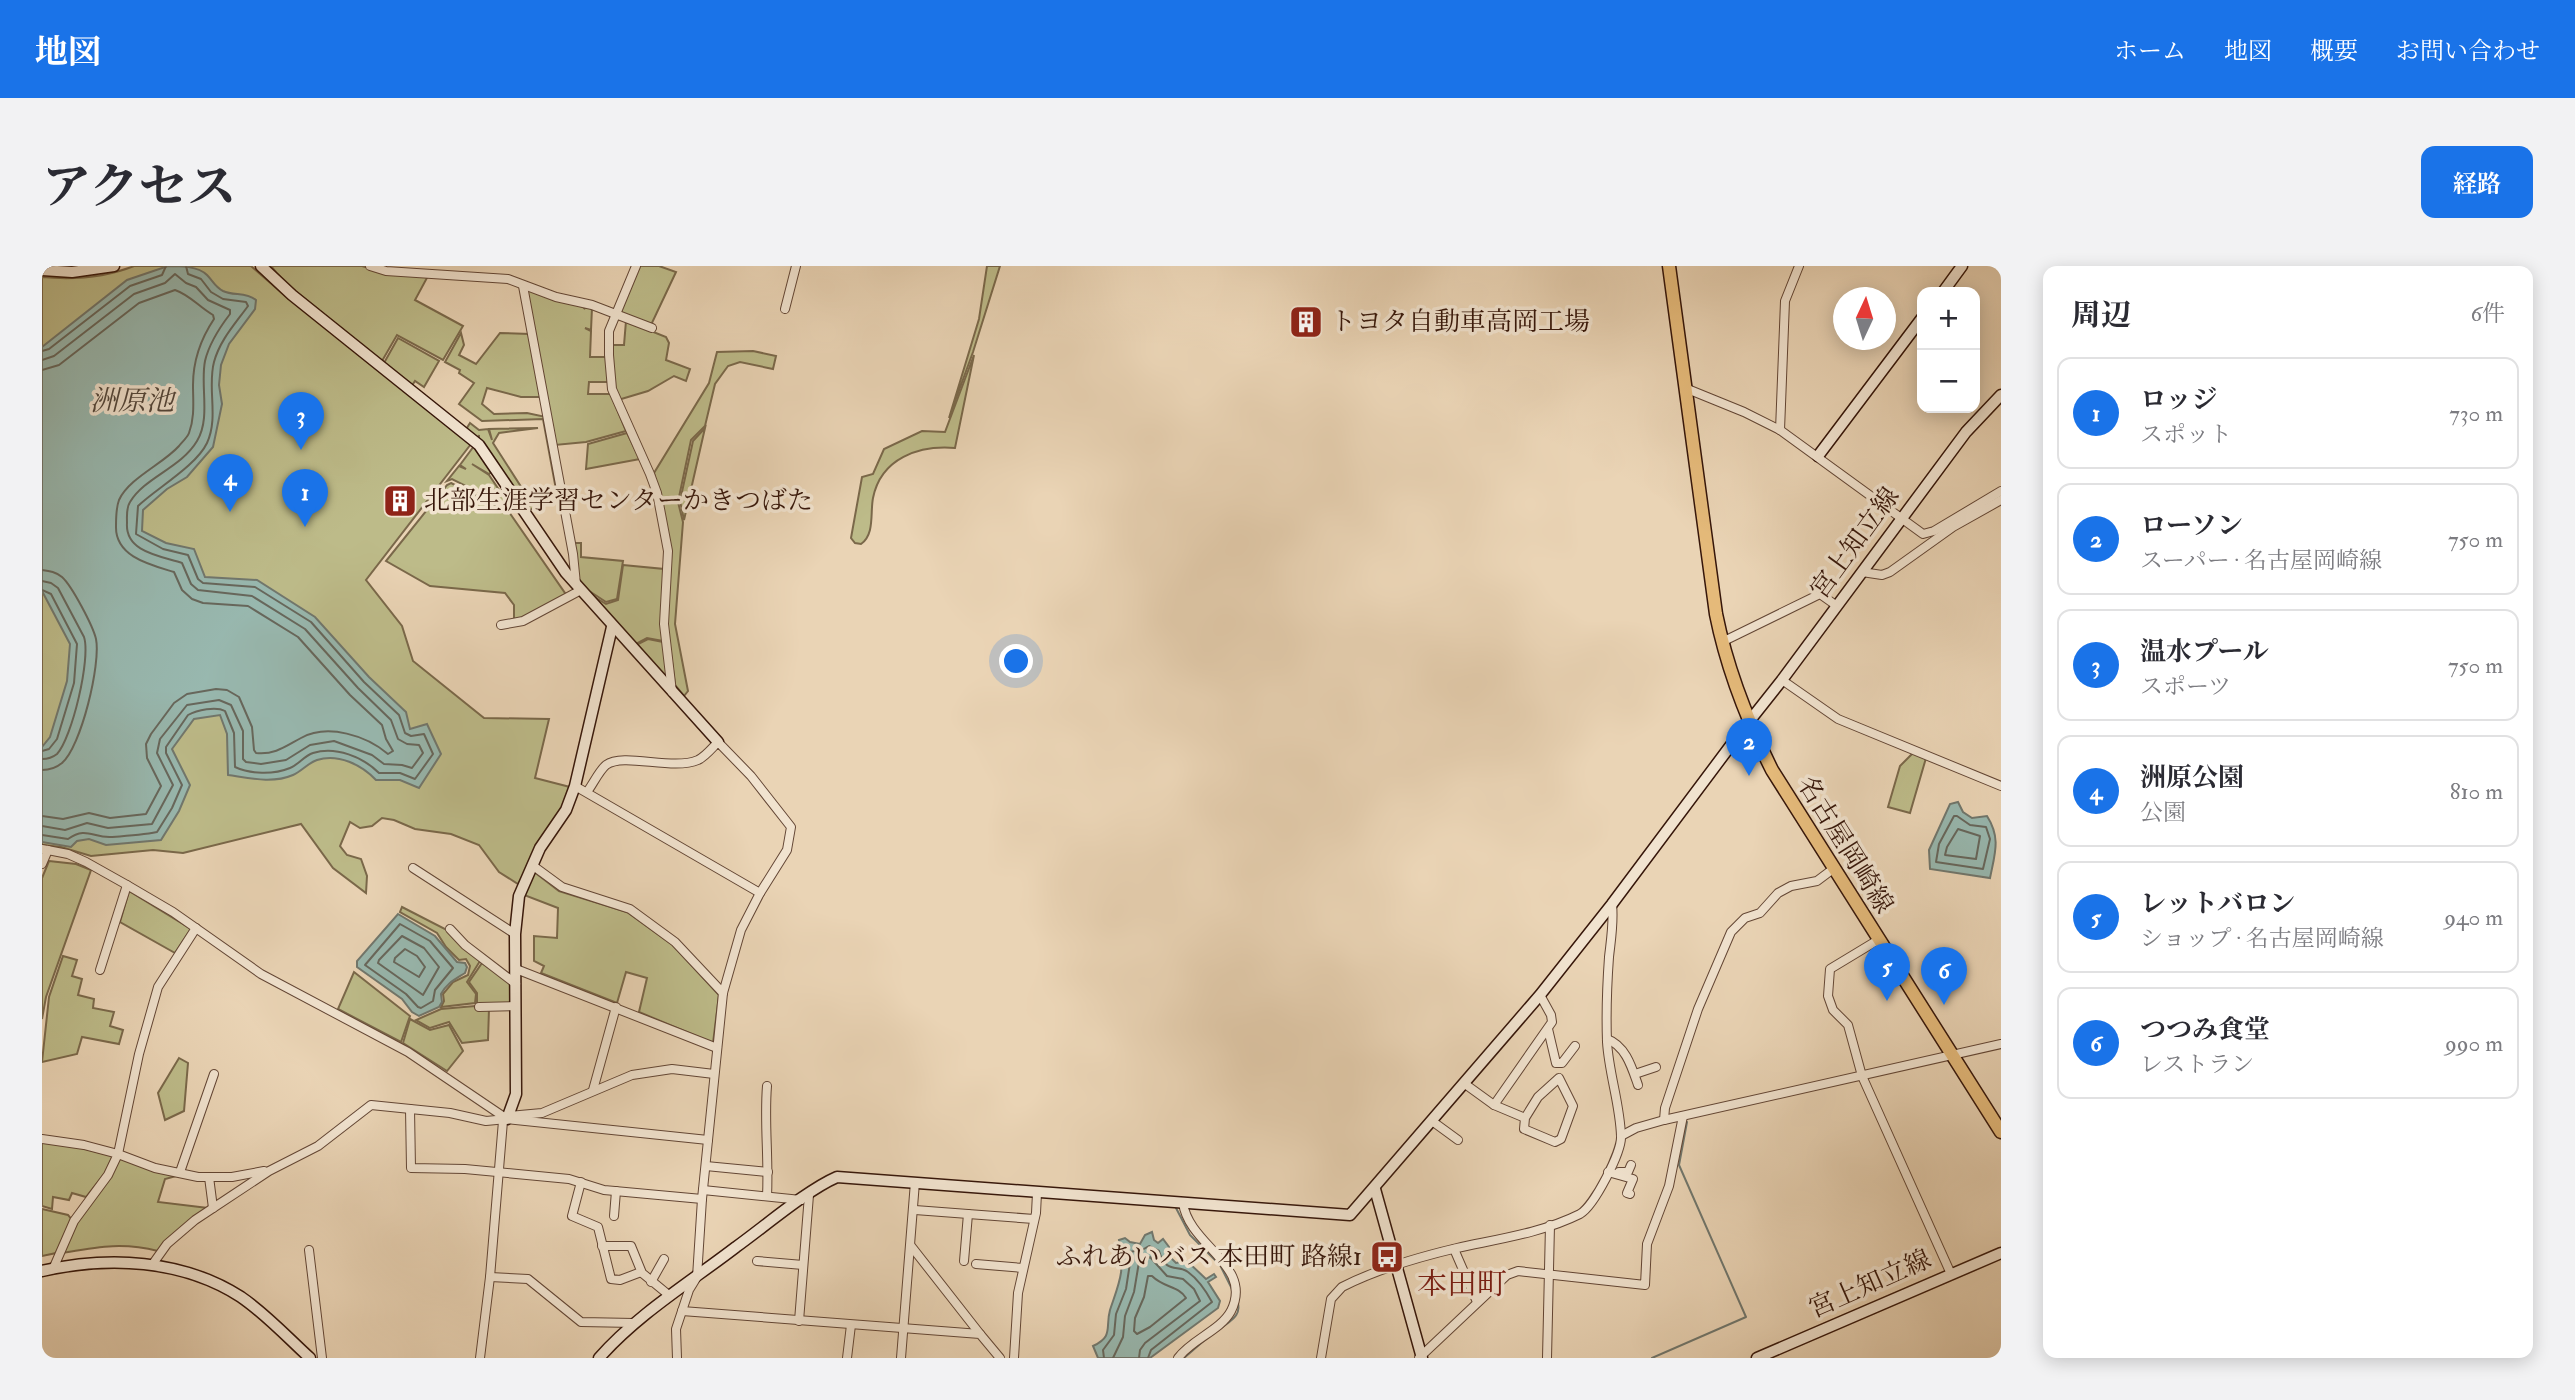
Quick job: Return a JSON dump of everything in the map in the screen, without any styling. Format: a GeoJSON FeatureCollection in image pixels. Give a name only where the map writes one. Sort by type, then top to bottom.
{"type":"FeatureCollection","features":[{"type":"Feature","properties":{"kind":"main road","name":"名古屋岡崎線"},"geometry":{"type":"LineString","coordinates":[[1668,266],[1710,579],[1722,642],[1749,721],[1772,770],[2001,1132]]}},
{"type":"Feature","properties":{"kind":"street"},"geometry":{"type":"LineString","coordinates":[[42,270],[72,272],[114,266]]}},
{"type":"Feature","properties":{"kind":"street"},"geometry":{"type":"LineString","coordinates":[[261,266],[292,295],[479,445],[566,573],[612,627],[751,776],[791,827],[787,850],[741,930],[723,993],[703,1194],[698,1277],[689,1290],[676,1329],[677,1358]]}},
{"type":"Feature","properties":{"kind":"street"},"geometry":{"type":"LineString","coordinates":[[370,266],[386,271],[449,270],[508,279],[652,328]]}},
{"type":"Feature","properties":{"kind":"street"},"geometry":{"type":"LineString","coordinates":[[636,266],[609,331],[612,389],[653,484],[668,551],[663,624],[672,692]]}},
{"type":"Feature","properties":{"kind":"street"},"geometry":{"type":"LineString","coordinates":[[785,309],[796,266]]}},
{"type":"Feature","properties":{"kind":"street"},"geometry":{"type":"LineString","coordinates":[[1780,430],[1785,301],[1799,266]]}},
{"type":"Feature","properties":{"kind":"street"},"geometry":{"type":"LineString","coordinates":[[1947,287],[1962,266]]}},
{"type":"Feature","properties":{"kind":"street"},"geometry":{"type":"LineString","coordinates":[[523,286],[578,587]]}},
{"type":"Feature","properties":{"kind":"street"},"geometry":{"type":"LineString","coordinates":[[1818,456],[1917,325]]}},
{"type":"Feature","properties":{"kind":"street"},"geometry":{"type":"LineString","coordinates":[[1685,388],[1780,430],[1923,534],[1934,531],[2001,491]]}},
{"type":"Feature","properties":{"kind":"street","name":"宮上知立線"},"geometry":{"type":"LineString","coordinates":[[599,1358],[634,1324],[670,1296],[805,1197],[837,1177],[1350,1215],[1540,995],[1782,680],[1966,432],[2001,395]]}},
{"type":"Feature","properties":{"kind":"street"},"geometry":{"type":"LineString","coordinates":[[1863,572],[1882,575],[1890,572],[1953,527],[2001,500]]}},
{"type":"Feature","properties":{"kind":"street"},"geometry":{"type":"LineString","coordinates":[[501,625],[523,621],[578,587]]}},
{"type":"Feature","properties":{"kind":"street"},"geometry":{"type":"LineString","coordinates":[[1722,642],[1820,594],[1837,606]]}},
{"type":"Feature","properties":{"kind":"street"},"geometry":{"type":"LineString","coordinates":[[480,1358],[506,1119],[516,1094],[515,934],[519,896],[540,848],[566,810],[575,786],[612,627]]}},
{"type":"Feature","properties":{"kind":"street"},"geometry":{"type":"LineString","coordinates":[[1782,680],[1838,719],[2001,786]]}},
{"type":"Feature","properties":{"kind":"street"},"geometry":{"type":"LineString","coordinates":[[587,792],[604,767],[611,762],[686,763],[698,760],[718,742]]}},
{"type":"Feature","properties":{"kind":"street"},"geometry":{"type":"LineString","coordinates":[[575,786],[760,893]]}},
{"type":"Feature","properties":{"kind":"street"},"geometry":{"type":"LineString","coordinates":[[42,863],[45,849],[68,854],[86,862],[196,928],[261,974],[408,1052],[506,1119],[708,1140]]}},
{"type":"Feature","properties":{"kind":"street"},"geometry":{"type":"LineString","coordinates":[[532,865],[562,887],[630,909],[675,942],[723,993]]}},
{"type":"Feature","properties":{"kind":"street"},"geometry":{"type":"LineString","coordinates":[[413,868],[515,934]]}},
{"type":"Feature","properties":{"kind":"street"},"geometry":{"type":"LineString","coordinates":[[1664,1120],[1665,1108],[1698,1009],[1731,932],[1745,918],[1760,913],[1778,893],[1791,886],[1816,881],[1833,869]]}},
{"type":"Feature","properties":{"kind":"street"},"geometry":{"type":"LineString","coordinates":[[100,970],[127,885]]}},
{"type":"Feature","properties":{"kind":"street"},"geometry":{"type":"LineString","coordinates":[[1321,1358],[1327,1313],[1335,1293],[1350,1283],[1454,1249],[1550,1226],[1582,1213],[1596,1199],[1619,1148],[1621,1136],[1607,1039],[1612,904]]}},
{"type":"Feature","properties":{"kind":"street"},"geometry":{"type":"LineString","coordinates":[[47,1270],[74,1221],[108,1175],[118,1154],[139,1054],[158,987],[196,928]]}},
{"type":"Feature","properties":{"kind":"street"},"geometry":{"type":"LineString","coordinates":[[450,929],[465,945],[516,984]]}},
{"type":"Feature","properties":{"kind":"street"},"geometry":{"type":"LineString","coordinates":[[1878,940],[1830,969],[1829,996],[1833,1010],[1848,1025],[1862,1076],[1951,1274]]}},
{"type":"Feature","properties":{"kind":"street"},"geometry":{"type":"LineString","coordinates":[[516,969],[717,1048]]}},
{"type":"Feature","properties":{"kind":"street"},"geometry":{"type":"LineString","coordinates":[[1494,1105],[1552,1022],[1540,995]]}},
{"type":"Feature","properties":{"kind":"street"},"geometry":{"type":"LineString","coordinates":[[480,1007],[516,1006]]}},
{"type":"Feature","properties":{"kind":"street"},"geometry":{"type":"LineString","coordinates":[[593,1090],[616,1007]]}},
{"type":"Feature","properties":{"kind":"street"},"geometry":{"type":"LineString","coordinates":[[1548,1029],[1556,1063],[1562,1063],[1575,1046]]}},
{"type":"Feature","properties":{"kind":"street"},"geometry":{"type":"LineString","coordinates":[[1607,1039],[1614,1041],[1626,1054],[1638,1085]]}},
{"type":"Feature","properties":{"kind":"street"},"geometry":{"type":"LineString","coordinates":[[1621,1136],[1636,1128],[1664,1120],[2001,1044]]}},
{"type":"Feature","properties":{"kind":"street"},"geometry":{"type":"LineString","coordinates":[[1634,1074],[1656,1067]]}},
{"type":"Feature","properties":{"kind":"street"},"geometry":{"type":"LineString","coordinates":[[152,1265],[167,1244],[213,1208],[270,1171],[318,1146],[371,1105],[450,1113],[486,1121],[542,1112],[632,1075],[672,1069],[714,1074]]}},
{"type":"Feature","properties":{"kind":"street"},"geometry":{"type":"LineString","coordinates":[[180,1172],[214,1074]]}},
{"type":"Feature","properties":{"kind":"street"},"geometry":{"type":"LineString","coordinates":[[1559,1078],[1573,1106],[1562,1139],[1555,1142],[1524,1129],[1525,1118],[1538,1097],[1559,1078]]}},
{"type":"Feature","properties":{"kind":"street"},"geometry":{"type":"LineString","coordinates":[[1465,1084],[1494,1105],[1525,1118]]}},
{"type":"Feature","properties":{"kind":"street"},"geometry":{"type":"LineString","coordinates":[[766,1196],[767,1086]]}},
{"type":"Feature","properties":{"kind":"street"},"geometry":{"type":"LineString","coordinates":[[411,1109],[411,1168],[465,1169],[569,1179],[616,1191],[805,1197],[799,1321]]}},
{"type":"Feature","properties":{"kind":"street"},"geometry":{"type":"LineString","coordinates":[[1375,1189],[1421,1357],[1507,1275],[1518,1271],[1645,1284],[1647,1244],[1670,1186],[1683,1116]]}},
{"type":"Feature","properties":{"kind":"street"},"geometry":{"type":"LineString","coordinates":[[1432,1121],[1458,1140]]}},
{"type":"Feature","properties":{"kind":"street"},"geometry":{"type":"LineString","coordinates":[[42,1139],[84,1145],[155,1168],[198,1177],[232,1177],[270,1171]]}},
{"type":"Feature","properties":{"kind":"street"},"geometry":{"type":"LineString","coordinates":[[1609,1170],[1623,1174],[1628,1172],[1631,1165]]}},
{"type":"Feature","properties":{"kind":"street"},"geometry":{"type":"LineString","coordinates":[[706,1166],[768,1172]]}},
{"type":"Feature","properties":{"kind":"street"},"geometry":{"type":"LineString","coordinates":[[1609,1170],[1633,1179],[1630,1194]]}},
{"type":"Feature","properties":{"kind":"street"},"geometry":{"type":"LineString","coordinates":[[209,1177],[213,1208]]}},
{"type":"Feature","properties":{"kind":"street"},"geometry":{"type":"LineString","coordinates":[[581,1182],[572,1216],[598,1227],[611,1279],[620,1280],[641,1272]]}},
{"type":"Feature","properties":{"kind":"street"},"geometry":{"type":"LineString","coordinates":[[901,1358],[915,1210],[915,1182]]}},
{"type":"Feature","properties":{"kind":"street"},"geometry":{"type":"LineString","coordinates":[[614,1216],[616,1191]]}},
{"type":"Feature","properties":{"kind":"street"},"geometry":{"type":"LineString","coordinates":[[1014,1358],[1018,1293],[1037,1193]]}},
{"type":"Feature","properties":{"kind":"street"},"geometry":{"type":"LineString","coordinates":[[1178,1358],[1225,1318],[1231,1310],[1236,1287],[1225,1262],[1195,1233],[1183,1203]]}},
{"type":"Feature","properties":{"kind":"street"},"geometry":{"type":"LineString","coordinates":[[915,1210],[1034,1219]]}},
{"type":"Feature","properties":{"kind":"street"},"geometry":{"type":"LineString","coordinates":[[964,1261],[968,1214]]}},
{"type":"Feature","properties":{"kind":"street"},"geometry":{"type":"LineString","coordinates":[[1547,1358],[1550,1226]]}},
{"type":"Feature","properties":{"kind":"street"},"geometry":{"type":"LineString","coordinates":[[602,1246],[631,1246],[641,1272],[670,1296]]}},
{"type":"Feature","properties":{"kind":"street"},"geometry":{"type":"LineString","coordinates":[[911,1246],[1000,1358]]}},
{"type":"Feature","properties":{"kind":"street"},"geometry":{"type":"LineString","coordinates":[[1454,1249],[1477,1302]]}},
{"type":"Feature","properties":{"kind":"street"},"geometry":{"type":"LineString","coordinates":[[309,1250],[321,1358]]}},
{"type":"Feature","properties":{"kind":"street","name":"宮上知立線"},"geometry":{"type":"LineString","coordinates":[[1757,1358],[2001,1252]]}},
{"type":"Feature","properties":{"kind":"street"},"geometry":{"type":"LineString","coordinates":[[651,1282],[664,1259]]}},
{"type":"Feature","properties":{"kind":"street"},"geometry":{"type":"LineString","coordinates":[[757,1261],[803,1265]]}},
{"type":"Feature","properties":{"kind":"street"},"geometry":{"type":"LineString","coordinates":[[47,1270],[101,1263],[152,1265],[194,1274],[232,1292],[253,1306],[310,1358]]}},
{"type":"Feature","properties":{"kind":"street"},"geometry":{"type":"LineString","coordinates":[[976,1264],[1023,1268]]}},
{"type":"Feature","properties":{"kind":"street"},"geometry":{"type":"LineString","coordinates":[[490,1278],[527,1279],[581,1322],[634,1324]]}},
{"type":"Feature","properties":{"kind":"street"},"geometry":{"type":"LineString","coordinates":[[682,1311],[981,1334]]}},
{"type":"Feature","properties":{"kind":"street"},"geometry":{"type":"LineString","coordinates":[[848,1358],[851,1325]]}},
{"type":"Feature","properties":{"kind":"shaded area"},"geometry":{"type":"Polygon","coordinates":[[[134,266],[251,266],[471,444],[366,580],[402,626],[413,661],[484,718],[549,719],[535,778],[570,787],[564,806],[518,884],[499,872],[479,845],[451,834],[415,829],[382,818],[372,826],[360,828],[350,822],[340,846],[347,855],[361,859],[367,876],[366,893],[333,868],[301,824],[183,853],[153,850],[91,856],[61,847],[42,845],[42,277],[89,277],[134,266]]]}},
{"type":"Feature","properties":{"kind":"shaded area"},"geometry":{"type":"Polygon","coordinates":[[[271,266],[362,266],[387,273],[428,276],[415,300],[463,326],[443,360],[397,335],[382,361],[284,282],[271,266]]]}},
{"type":"Feature","properties":{"kind":"shaded area"},"geometry":{"type":"Polygon","coordinates":[[[639,266],[659,266],[676,272],[651,325],[618,313],[639,266]]]}},
{"type":"Feature","properties":{"kind":"shaded area"},"geometry":{"type":"Polygon","coordinates":[[[987,266],[1000,266],[949,418],[979,319],[987,266]]]}},
{"type":"Feature","properties":{"kind":"shaded area"},"geometry":{"type":"Polygon","coordinates":[[[526,289],[585,306],[584,309],[587,306],[592,308],[591,330],[585,328],[591,331],[590,357],[606,357],[608,382],[589,382],[588,394],[611,394],[626,431],[586,442],[555,445],[526,289]]]}},
{"type":"Feature","properties":{"kind":"shaded area"},"geometry":{"type":"Polygon","coordinates":[[[626,321],[666,337],[669,343],[666,360],[690,369],[686,381],[674,376],[648,391],[618,400],[614,389],[612,345],[624,345],[626,321]]]}},
{"type":"Feature","properties":{"kind":"shaded area"},"geometry":{"type":"Polygon","coordinates":[[[461,333],[464,345],[459,355],[476,364],[500,333],[530,334],[541,397],[521,397],[487,388],[482,404],[494,414],[527,413],[546,417],[561,500],[528,510],[526,507],[557,495],[543,419],[482,421],[459,404],[474,383],[459,373],[460,370],[445,362],[461,333]]]}},
{"type":"Feature","properties":{"kind":"shaded area"},"geometry":{"type":"Polygon","coordinates":[[[398,338],[439,361],[424,387],[415,381],[411,387],[384,363],[398,338]]]}},
{"type":"Feature","properties":{"kind":"shaded area"},"geometry":{"type":"Polygon","coordinates":[[[753,351],[776,356],[773,369],[740,362],[728,366],[715,384],[705,426],[691,440],[678,502],[683,522],[675,624],[688,691],[684,696],[675,685],[667,624],[671,551],[654,473],[709,383],[717,352],[753,351]]]}},
{"type":"Feature","properties":{"kind":"shaded area"},"geometry":{"type":"Polygon","coordinates":[[[974,355],[955,448],[915,452],[893,464],[877,484],[868,535],[861,544],[855,543],[851,538],[862,477],[873,474],[884,449],[922,431],[945,432],[974,355]]]}},
{"type":"Feature","properties":{"kind":"shaded area"},"geometry":{"type":"Polygon","coordinates":[[[470,423],[479,430],[488,429],[492,440],[489,429],[538,428],[499,433],[493,443],[527,496],[551,490],[551,493],[522,503],[524,500],[521,502],[479,442],[479,435],[478,441],[465,431],[470,423]]]}},
{"type":"Feature","properties":{"kind":"shaded area"},"geometry":{"type":"Polygon","coordinates":[[[705,428],[684,520],[680,501],[693,441],[705,428]]]}},
{"type":"Feature","properties":{"kind":"shaded area"},"geometry":{"type":"Polygon","coordinates":[[[627,433],[640,459],[586,469],[588,444],[627,433]]]}},
{"type":"Feature","properties":{"kind":"shaded area"},"geometry":{"type":"Polygon","coordinates":[[[474,446],[494,470],[489,474],[472,464],[489,475],[512,509],[452,479],[447,481],[459,466],[466,469],[460,465],[474,446]]]}},
{"type":"Feature","properties":{"kind":"shaded area"},"geometry":{"type":"Polygon","coordinates":[[[451,483],[509,512],[567,596],[523,619],[514,620],[514,605],[505,593],[430,586],[386,561],[451,483]]]}},
{"type":"Feature","properties":{"kind":"shaded area"},"geometry":{"type":"Polygon","coordinates":[[[573,543],[581,543],[581,557],[623,561],[617,599],[606,602],[577,583],[573,543]]]}},
{"type":"Feature","properties":{"kind":"shaded area"},"geometry":{"type":"Polygon","coordinates":[[[623,565],[664,569],[661,625],[663,641],[647,638],[634,645],[588,593],[606,604],[618,600],[623,565]]]}},
{"type":"Feature","properties":{"kind":"shaded area"},"geometry":{"type":"Polygon","coordinates":[[[648,639],[663,642],[668,677],[664,679],[634,646],[648,639]]]}},
{"type":"Feature","properties":{"kind":"shaded area"},"geometry":{"type":"Polygon","coordinates":[[[1913,753],[1926,758],[1910,813],[1888,807],[1900,766],[1913,753]]]}},
{"type":"Feature","properties":{"kind":"shaded area"},"geometry":{"type":"Polygon","coordinates":[[[49,861],[76,864],[91,870],[46,997],[42,1019],[42,878],[49,861]]]}},
{"type":"Feature","properties":{"kind":"shaded area"},"geometry":{"type":"Polygon","coordinates":[[[533,871],[559,891],[627,912],[673,945],[719,995],[713,1043],[639,1012],[647,978],[626,972],[617,1003],[541,973],[544,966],[534,961],[534,936],[557,938],[558,908],[524,895],[533,871]]]}},
{"type":"Feature","properties":{"kind":"shaded area"},"geometry":{"type":"Polygon","coordinates":[[[129,891],[191,929],[175,953],[120,922],[129,891]]]}},
{"type":"Feature","properties":{"kind":"shaded area"},"geometry":{"type":"Polygon","coordinates":[[[402,907],[447,930],[480,961],[467,982],[476,994],[475,1003],[441,1007],[443,994],[453,982],[468,975],[470,966],[466,959],[459,960],[446,947],[437,933],[400,912],[402,907]]]}},
{"type":"Feature","properties":{"kind":"shaded area"},"geometry":{"type":"Polygon","coordinates":[[[63,956],[77,960],[72,976],[82,979],[78,995],[94,999],[93,1008],[114,1012],[110,1026],[123,1030],[119,1044],[82,1037],[77,1054],[42,1062],[49,997],[63,956]]]}},
{"type":"Feature","properties":{"kind":"shaded area"},"geometry":{"type":"Polygon","coordinates":[[[482,963],[514,985],[514,1004],[477,1004],[477,993],[469,982],[482,963]]]}},
{"type":"Feature","properties":{"kind":"shaded area"},"geometry":{"type":"Polygon","coordinates":[[[354,972],[410,1016],[401,1042],[338,1009],[354,972]]]}},
{"type":"Feature","properties":{"kind":"shaded area"},"geometry":{"type":"Polygon","coordinates":[[[475,1006],[476,1009],[489,1009],[488,1040],[462,1043],[449,1022],[430,1028],[416,1020],[441,1009],[475,1006]]]}},
{"type":"Feature","properties":{"kind":"shaded area"},"geometry":{"type":"Polygon","coordinates":[[[410,1019],[430,1030],[449,1025],[463,1051],[447,1071],[403,1043],[410,1019]]]}},
{"type":"Feature","properties":{"kind":"shaded area"},"geometry":{"type":"Polygon","coordinates":[[[179,1058],[188,1063],[184,1111],[165,1120],[158,1093],[179,1058]]]}},
{"type":"Feature","properties":{"kind":"shaded area"},"geometry":{"type":"Polygon","coordinates":[[[42,1142],[113,1156],[105,1173],[86,1197],[72,1193],[69,1200],[53,1197],[52,1209],[42,1206],[42,1142]]]}},
{"type":"Feature","properties":{"kind":"shaded area"},"geometry":{"type":"Polygon","coordinates":[[[119,1158],[180,1175],[165,1179],[158,1202],[208,1208],[158,1251],[121,1246],[62,1253],[77,1222],[119,1158]]]}},
{"type":"Feature","properties":{"kind":"shaded area"},"geometry":{"type":"Polygon","coordinates":[[[42,1209],[68,1215],[72,1220],[56,1253],[42,1256],[42,1209]]]}},
{"type":"Feature","properties":{"kind":"water","name":"洲原池"},"geometry":{"type":"Polygon","coordinates":[[[168,266],[199,270],[223,291],[256,300],[255,309],[229,344],[221,365],[219,385],[222,404],[213,447],[187,477],[167,489],[143,510],[142,531],[166,543],[194,549],[205,577],[257,580],[315,617],[369,677],[406,712],[410,729],[427,724],[441,754],[419,788],[400,780],[376,780],[357,765],[333,758],[317,760],[285,778],[244,778],[228,775],[227,734],[220,715],[194,719],[172,749],[190,785],[179,811],[161,840],[106,845],[89,839],[77,841],[71,847],[42,842],[42,747],[50,737],[67,681],[70,644],[42,591],[42,347],[127,280],[168,266]]]}},
{"type":"Feature","properties":{"kind":"water"},"geometry":{"type":"Polygon","coordinates":[[[1958,802],[1963,812],[1972,818],[1987,816],[1994,831],[1996,846],[1990,878],[1930,869],[1929,850],[1950,804],[1958,802]]]}},
{"type":"Feature","properties":{"kind":"water"},"geometry":{"type":"Polygon","coordinates":[[[398,914],[435,936],[457,962],[465,963],[467,967],[465,973],[443,990],[439,1007],[419,1016],[412,1012],[402,999],[357,967],[357,961],[398,914]]]}},
{"type":"Feature","properties":{"kind":"water"},"geometry":{"type":"Polygon","coordinates":[[[1152,1232],[1158,1243],[1163,1239],[1169,1247],[1167,1254],[1176,1263],[1187,1261],[1206,1279],[1214,1274],[1216,1277],[1208,1282],[1220,1301],[1218,1308],[1150,1358],[1098,1358],[1093,1346],[1104,1339],[1108,1331],[1110,1310],[1120,1276],[1122,1260],[1119,1240],[1125,1238],[1140,1244],[1145,1235],[1152,1232]]]}},
{"type":"Feature","properties":{"kind":"waterway"},"geometry":{"type":"LineString","coordinates":[[1652,1358],[1746,1317],[1679,1165],[1687,1122]]}},
{"type":"Feature","properties":{"kind":"waterway"},"geometry":{"type":"LineString","coordinates":[[1176,1208],[1190,1235],[1220,1265],[1232,1289]]}},
{"type":"Feature","properties":{"kind":"waterway"},"geometry":{"type":"LineString","coordinates":[[1220,1329],[1237,1314],[1237,1301]]}},
{"type":"Feature","properties":{"kind":"waterway"},"geometry":{"type":"LineString","coordinates":[[1184,1358],[1207,1338]]}},
{"type":"Feature","properties":{"kind":"place","name":"トヨタ自動車高岡工場"},"geometry":{"type":"Point","coordinates":[1306,322]}},
{"type":"Feature","properties":{"kind":"place","name":"温水プール"},"geometry":{"type":"Point","coordinates":[301,450]}},
{"type":"Feature","properties":{"kind":"place","name":"北部生涯学習センターかきつばた"},"geometry":{"type":"Point","coordinates":[400,501]}},
{"type":"Feature","properties":{"kind":"place","name":"洲原公園"},"geometry":{"type":"Point","coordinates":[230,512]}},
{"type":"Feature","properties":{"kind":"place","name":"ロッジ"},"geometry":{"type":"Point","coordinates":[305,527]}},
{"type":"Feature","properties":{"kind":"place","name":"ローソン"},"geometry":{"type":"Point","coordinates":[1749,776]}},
{"type":"Feature","properties":{"kind":"place","name":"レットバロン"},"geometry":{"type":"Point","coordinates":[1887,1001]}},
{"type":"Feature","properties":{"kind":"place","name":"つつみ食堂"},"geometry":{"type":"Point","coordinates":[1944,1005]}},
{"type":"Feature","properties":{"kind":"place","name":"ふれあいバス 本田町 路線1"},"geometry":{"type":"Point","coordinates":[1387,1257]}},
{"type":"Feature","properties":{"kind":"district","name":"本田町"},"geometry":{"type":"Point","coordinates":[1462,1284]}}]}
